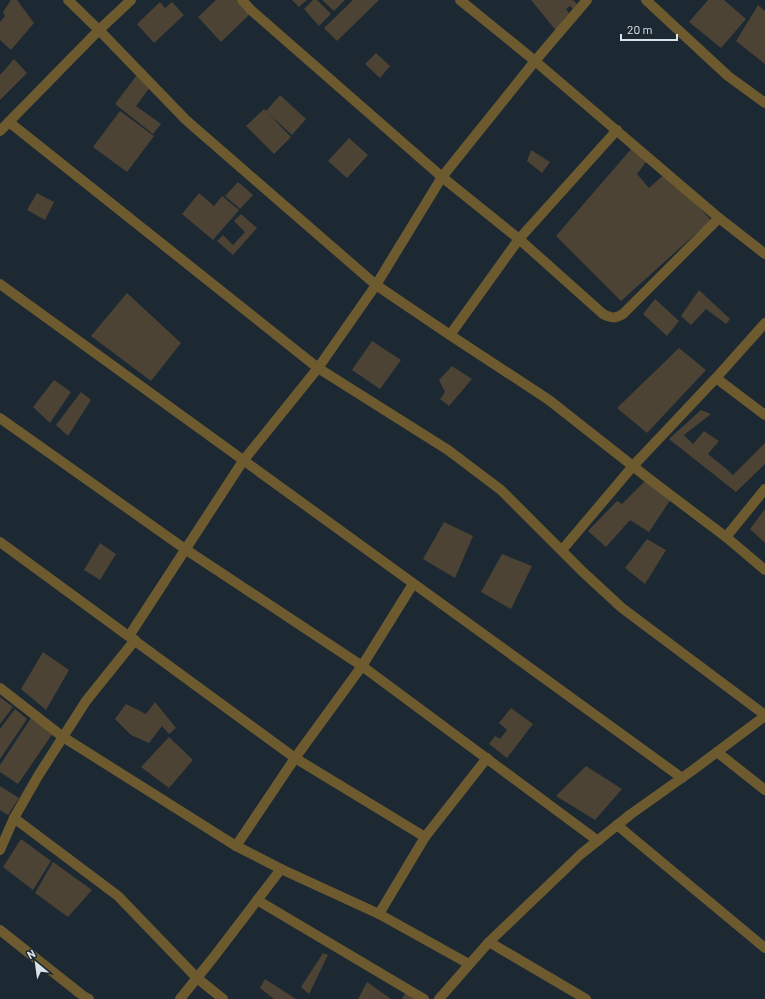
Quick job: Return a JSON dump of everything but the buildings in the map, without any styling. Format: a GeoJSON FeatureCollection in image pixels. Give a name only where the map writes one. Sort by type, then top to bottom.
{"type":"FeatureCollection","features":[{"type":"Feature","properties":{"kind":"street"},"geometry":{"type":"LineString","coordinates":[[68,0],[186,120],[376,285],[549,400],[726,537],[765,570]]}},
{"type":"Feature","properties":{"kind":"street"},"geometry":{"type":"LineString","coordinates":[[0,131],[99,30],[131,0]]}},
{"type":"Feature","properties":{"kind":"street"},"geometry":{"type":"LineString","coordinates":[[242,0],[251,10],[442,177],[519,239],[602,314],[610,318],[617,318],[623,314],[719,218]]}},
{"type":"Feature","properties":{"kind":"street"},"geometry":{"type":"LineString","coordinates":[[460,0],[535,61],[719,218],[765,254]]}},
{"type":"Feature","properties":{"kind":"street"},"geometry":{"type":"LineString","coordinates":[[0,850],[14,818],[38,776],[86,701],[132,638],[185,549],[243,461],[318,368],[376,285],[442,177],[535,61],[587,0]]}},
{"type":"Feature","properties":{"kind":"street"},"geometry":{"type":"LineString","coordinates":[[646,0],[728,76],[765,103]]}},
{"type":"Feature","properties":{"kind":"street"},"geometry":{"type":"LineString","coordinates":[[9,122],[318,368],[448,450],[501,490],[622,608],[765,715],[682,778],[631,814],[581,854],[489,942],[439,999]]}},
{"type":"Feature","properties":{"kind":"street"},"geometry":{"type":"LineString","coordinates":[[450,335],[519,239],[616,130]]}},
{"type":"Feature","properties":{"kind":"street"},"geometry":{"type":"LineString","coordinates":[[0,284],[682,778]]}},
{"type":"Feature","properties":{"kind":"street"},"geometry":{"type":"LineString","coordinates":[[562,550],[633,466],[716,378],[765,323]]}},
{"type":"Feature","properties":{"kind":"street"},"geometry":{"type":"LineString","coordinates":[[716,378],[765,415]]}},
{"type":"Feature","properties":{"kind":"street"},"geometry":{"type":"LineString","coordinates":[[1,421],[185,549],[362,666],[598,841]]}},
{"type":"Feature","properties":{"kind":"street"},"geometry":{"type":"LineString","coordinates":[[726,537],[765,489]]}},
{"type":"Feature","properties":{"kind":"street"},"geometry":{"type":"LineString","coordinates":[[0,542],[295,758],[425,837]]}},
{"type":"Feature","properties":{"kind":"street"},"geometry":{"type":"LineString","coordinates":[[236,846],[295,758],[362,666],[413,584]]}},
{"type":"Feature","properties":{"kind":"street"},"geometry":{"type":"LineString","coordinates":[[0,688],[63,737],[236,846],[280,869],[379,914],[469,964]]}},
{"type":"Feature","properties":{"kind":"street"},"geometry":{"type":"LineString","coordinates":[[717,752],[765,790]]}},
{"type":"Feature","properties":{"kind":"street"},"geometry":{"type":"LineString","coordinates":[[379,914],[425,837],[486,758]]}},
{"type":"Feature","properties":{"kind":"street"},"geometry":{"type":"LineString","coordinates":[[14,818],[118,896],[197,978],[223,999]]}},
{"type":"Feature","properties":{"kind":"street"},"geometry":{"type":"LineString","coordinates":[[617,825],[765,948]]}},
{"type":"Feature","properties":{"kind":"street"},"geometry":{"type":"LineString","coordinates":[[180,999],[280,869]]}},
{"type":"Feature","properties":{"kind":"street"},"geometry":{"type":"LineString","coordinates":[[257,900],[424,999]]}},
{"type":"Feature","properties":{"kind":"street"},"geometry":{"type":"LineString","coordinates":[[0,930],[89,999]]}},
{"type":"Feature","properties":{"kind":"street"},"geometry":{"type":"LineString","coordinates":[[489,942],[586,999]]}}]}
